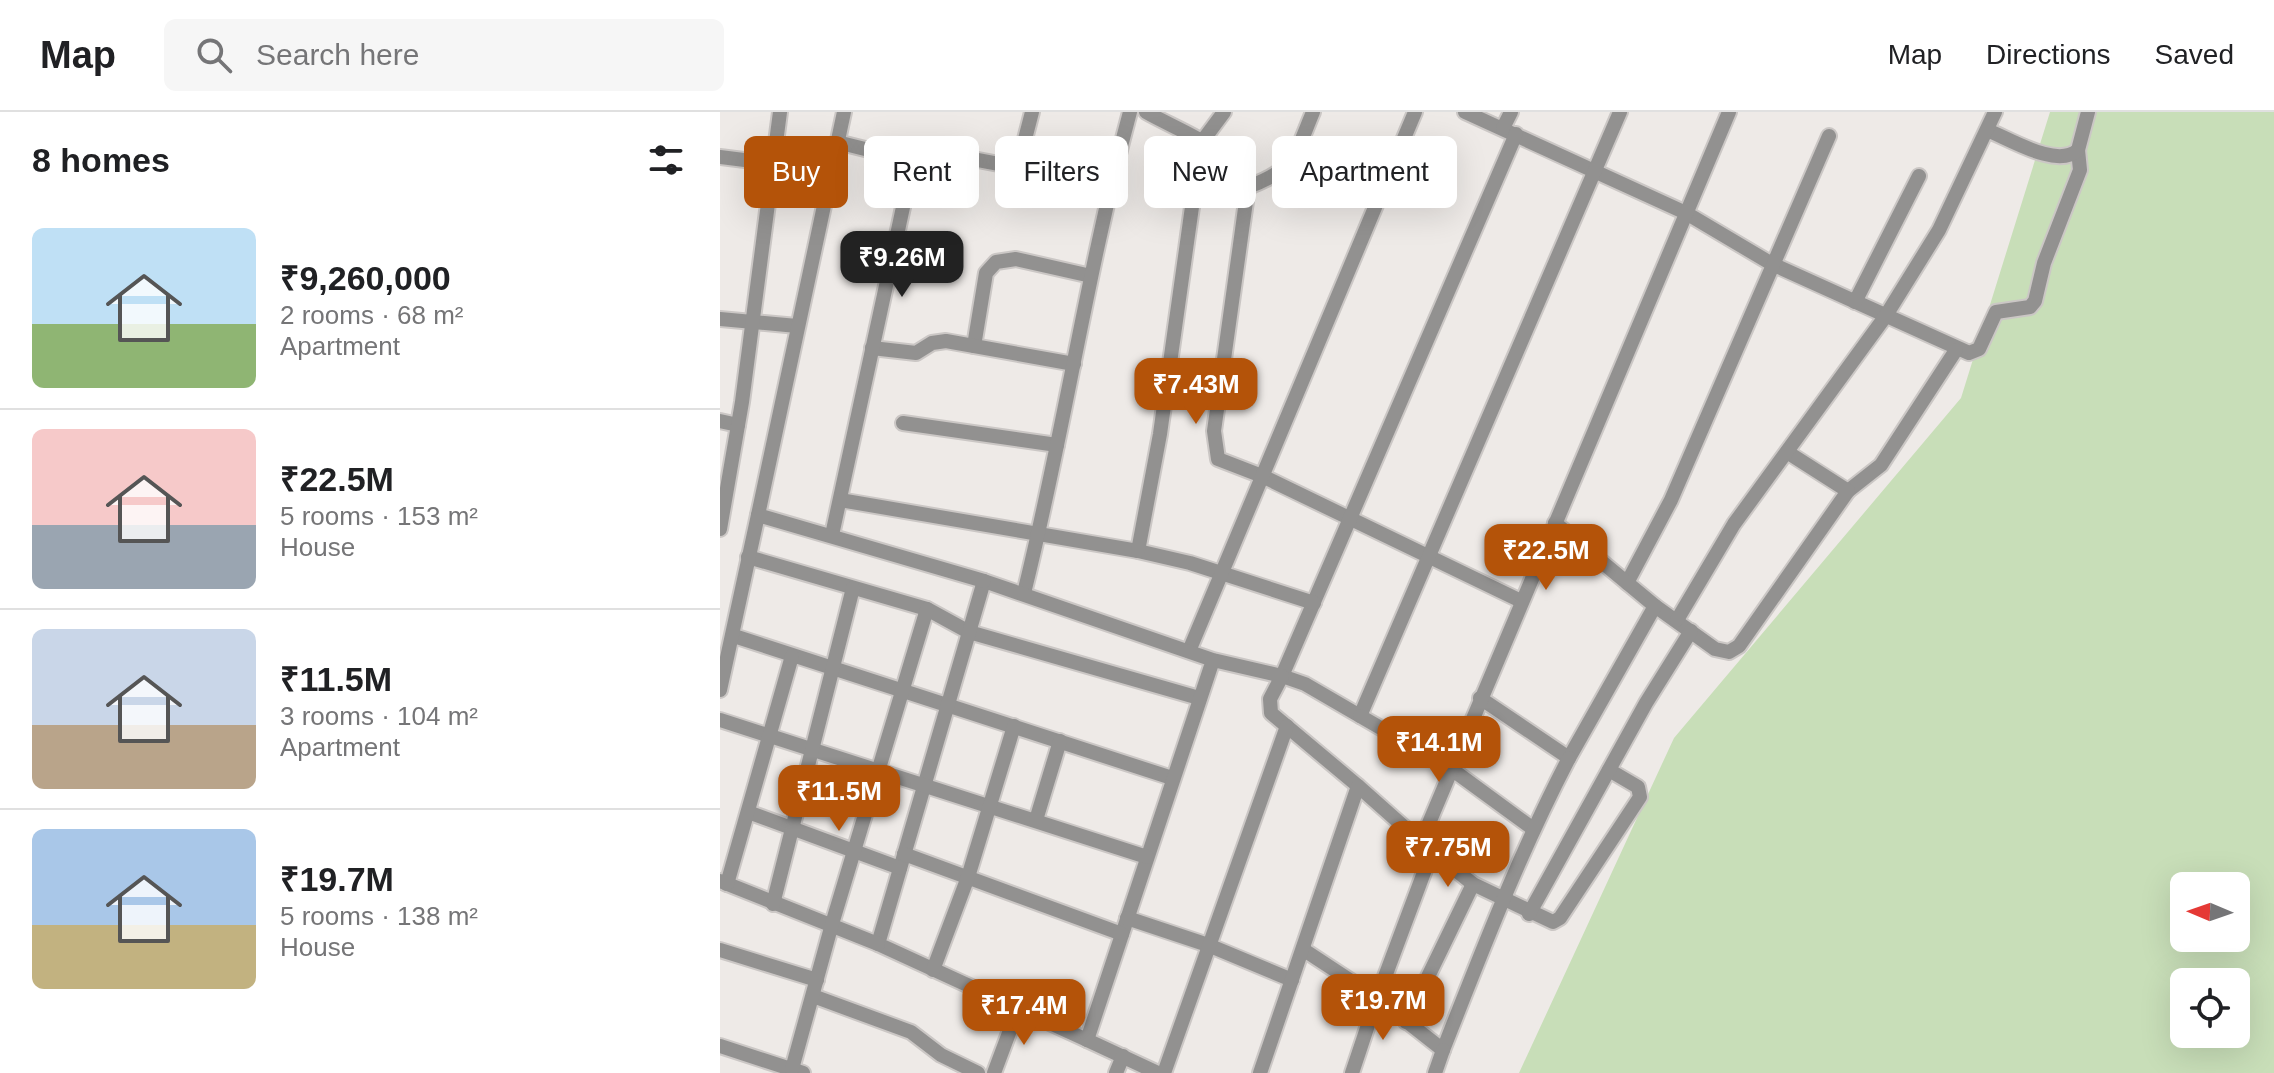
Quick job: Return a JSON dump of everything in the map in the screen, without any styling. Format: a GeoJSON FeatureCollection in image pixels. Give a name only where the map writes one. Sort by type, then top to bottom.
{"type":"FeatureCollection","features":[{"type":"Feature","properties":{"kind":"street"},"geometry":{"type":"LineString","coordinates":[[777,136],[780,112]]}},
{"type":"Feature","properties":{"kind":"street"},"geometry":{"type":"LineString","coordinates":[[838,136],[844,112]]}},
{"type":"Feature","properties":{"kind":"street"},"geometry":{"type":"LineString","coordinates":[[1026,136],[1032,112]]}},
{"type":"Feature","properties":{"kind":"street"},"geometry":{"type":"LineString","coordinates":[[1123,136],[1130,112]]}},
{"type":"Feature","properties":{"kind":"street"},"geometry":{"type":"LineString","coordinates":[[1146,112],[1189,136]]}},
{"type":"Feature","properties":{"kind":"street"},"geometry":{"type":"LineString","coordinates":[[1206,136],[1224,112]]}},
{"type":"Feature","properties":{"kind":"street"},"geometry":{"type":"LineString","coordinates":[[1256,184],[1275,177],[1290,165],[1313,112]]}},
{"type":"Feature","properties":{"kind":"street"},"geometry":{"type":"LineString","coordinates":[[1189,651],[1415,112]]}},
{"type":"Feature","properties":{"kind":"street"},"geometry":{"type":"LineString","coordinates":[[1465,112],[1686,213],[1772,264],[1885,317],[1956,350],[1977,352],[1996,312],[2030,307],[2035,301],[2044,263],[2080,170],[2078,150],[2088,112]]}},
{"type":"Feature","properties":{"kind":"street"},"geometry":{"type":"LineString","coordinates":[[1511,112],[1510,131],[1314,603],[1268,704],[1271,713],[1473,884],[1548,922],[1560,918],[1637,804],[1638,787],[1609,770]]}},
{"type":"Feature","properties":{"kind":"street"},"geometry":{"type":"LineString","coordinates":[[1360,716],[1620,112]]}},
{"type":"Feature","properties":{"kind":"street"},"geometry":{"type":"LineString","coordinates":[[1355,1072],[1450,768],[1729,112]]}},
{"type":"Feature","properties":{"kind":"street"},"geometry":{"type":"LineString","coordinates":[[1677,620],[1734,524],[1885,317],[1939,230],[1995,112]]}},
{"type":"Feature","properties":{"kind":"street"},"geometry":{"type":"LineString","coordinates":[[1987,130],[2053,156],[2068,157],[2078,150]]}},
{"type":"Feature","properties":{"kind":"street"},"geometry":{"type":"LineString","coordinates":[[1627,583],[1671,500],[1829,136]]}},
{"type":"Feature","properties":{"kind":"street"},"geometry":{"type":"LineString","coordinates":[[720,157],[744,159]]}},
{"type":"Feature","properties":{"kind":"street"},"geometry":{"type":"LineString","coordinates":[[1855,302],[1919,176]]}},
{"type":"Feature","properties":{"kind":"street"},"geometry":{"type":"LineString","coordinates":[[720,529],[738,425],[768,208]]}},
{"type":"Feature","properties":{"kind":"street"},"geometry":{"type":"LineString","coordinates":[[720,690],[734,636],[823,208]]}},
{"type":"Feature","properties":{"kind":"street"},"geometry":{"type":"LineString","coordinates":[[832,535],[903,208]]}},
{"type":"Feature","properties":{"kind":"street"},"geometry":{"type":"LineString","coordinates":[[1024,593],[1105,208]]}},
{"type":"Feature","properties":{"kind":"street"},"geometry":{"type":"LineString","coordinates":[[1138,551],[1160,434],[1192,208]]}},
{"type":"Feature","properties":{"kind":"street"},"geometry":{"type":"LineString","coordinates":[[1245,208],[1214,444],[1218,459],[1262,476],[1521,601]]}},
{"type":"Feature","properties":{"kind":"street"},"geometry":{"type":"LineString","coordinates":[[974,346],[986,273],[996,262],[1016,259],[1091,276]]}},
{"type":"Feature","properties":{"kind":"street"},"geometry":{"type":"LineString","coordinates":[[720,319],[797,326]]}},
{"type":"Feature","properties":{"kind":"street"},"geometry":{"type":"LineString","coordinates":[[872,348],[916,353],[938,341],[1074,364]]}},
{"type":"Feature","properties":{"kind":"street"},"geometry":{"type":"LineString","coordinates":[[1555,523],[1655,606],[1715,649],[1729,652],[1739,646],[1848,491],[1881,465],[1956,350]]}},
{"type":"Feature","properties":{"kind":"street"},"geometry":{"type":"LineString","coordinates":[[720,421],[738,425]]}},
{"type":"Feature","properties":{"kind":"street"},"geometry":{"type":"LineString","coordinates":[[903,423],[1057,445]]}},
{"type":"Feature","properties":{"kind":"street"},"geometry":{"type":"LineString","coordinates":[[1787,452],[1848,491]]}},
{"type":"Feature","properties":{"kind":"street"},"geometry":{"type":"LineString","coordinates":[[840,500],[1138,551],[1222,573],[1314,603]]}},
{"type":"Feature","properties":{"kind":"street"},"geometry":{"type":"LineString","coordinates":[[758,515],[1024,593],[1213,660],[1305,684],[1450,768],[1532,828]]}},
{"type":"Feature","properties":{"kind":"street"},"geometry":{"type":"LineString","coordinates":[[748,557],[927,609],[969,632],[1199,698]]}},
{"type":"Feature","properties":{"kind":"street"},"geometry":{"type":"LineString","coordinates":[[878,944],[984,581]]}},
{"type":"Feature","properties":{"kind":"street"},"geometry":{"type":"LineString","coordinates":[[773,904],[853,588]]}},
{"type":"Feature","properties":{"kind":"street"},"geometry":{"type":"LineString","coordinates":[[1435,1073],[1532,828],[1655,606]]}},
{"type":"Feature","properties":{"kind":"street"},"geometry":{"type":"LineString","coordinates":[[720,1046],[797,1071],[832,924],[927,609]]}},
{"type":"Feature","properties":{"kind":"street"},"geometry":{"type":"LineString","coordinates":[[1529,914],[1691,631]]}},
{"type":"Feature","properties":{"kind":"street"},"geometry":{"type":"LineString","coordinates":[[734,636],[1172,778]]}},
{"type":"Feature","properties":{"kind":"street"},"geometry":{"type":"LineString","coordinates":[[792,656],[748,812],[724,882],[878,944],[1158,1073]]}},
{"type":"Feature","properties":{"kind":"street"},"geometry":{"type":"LineString","coordinates":[[1087,1040],[1213,660]]}},
{"type":"Feature","properties":{"kind":"street"},"geometry":{"type":"LineString","coordinates":[[1480,698],[1569,758]]}},
{"type":"Feature","properties":{"kind":"street"},"geometry":{"type":"LineString","coordinates":[[720,720],[1147,857]]}},
{"type":"Feature","properties":{"kind":"street"},"geometry":{"type":"LineString","coordinates":[[933,970],[968,877],[1014,726]]}},
{"type":"Feature","properties":{"kind":"street"},"geometry":{"type":"LineString","coordinates":[[1164,1073],[1287,726]]}},
{"type":"Feature","properties":{"kind":"street"},"geometry":{"type":"LineString","coordinates":[[1036,820],[1060,741]]}},
{"type":"Feature","properties":{"kind":"street"},"geometry":{"type":"LineString","coordinates":[[1260,1073],[1358,786]]}},
{"type":"Feature","properties":{"kind":"street"},"geometry":{"type":"LineString","coordinates":[[748,812],[854,850],[968,877],[1122,934]]}},
{"type":"Feature","properties":{"kind":"street"},"geometry":{"type":"LineString","coordinates":[[1406,1022],[1473,884]]}},
{"type":"Feature","properties":{"kind":"street"},"geometry":{"type":"LineString","coordinates":[[1127,918],[1208,945],[1292,980]]}},
{"type":"Feature","properties":{"kind":"street"},"geometry":{"type":"LineString","coordinates":[[720,950],[817,980]]}},
{"type":"Feature","properties":{"kind":"street"},"geometry":{"type":"LineString","coordinates":[[1304,950],[1377,998],[1443,1050]]}},
{"type":"Feature","properties":{"kind":"street"},"geometry":{"type":"LineString","coordinates":[[813,996],[911,1032],[954,1063],[978,1073]]}},
{"type":"Feature","properties":{"kind":"street"},"geometry":{"type":"LineString","coordinates":[[994,1073],[1018,1009]]}},
{"type":"Feature","properties":{"kind":"street"},"geometry":{"type":"LineString","coordinates":[[1116,1073],[1123,1056]]}},
{"type":"Feature","properties":{"kind":"green space"},"geometry":{"type":"Polygon","coordinates":[[[2050,112],[2274,112],[2274,1073],[1519,1073],[1674,738],[1961,398],[2050,112]]]}}]}
